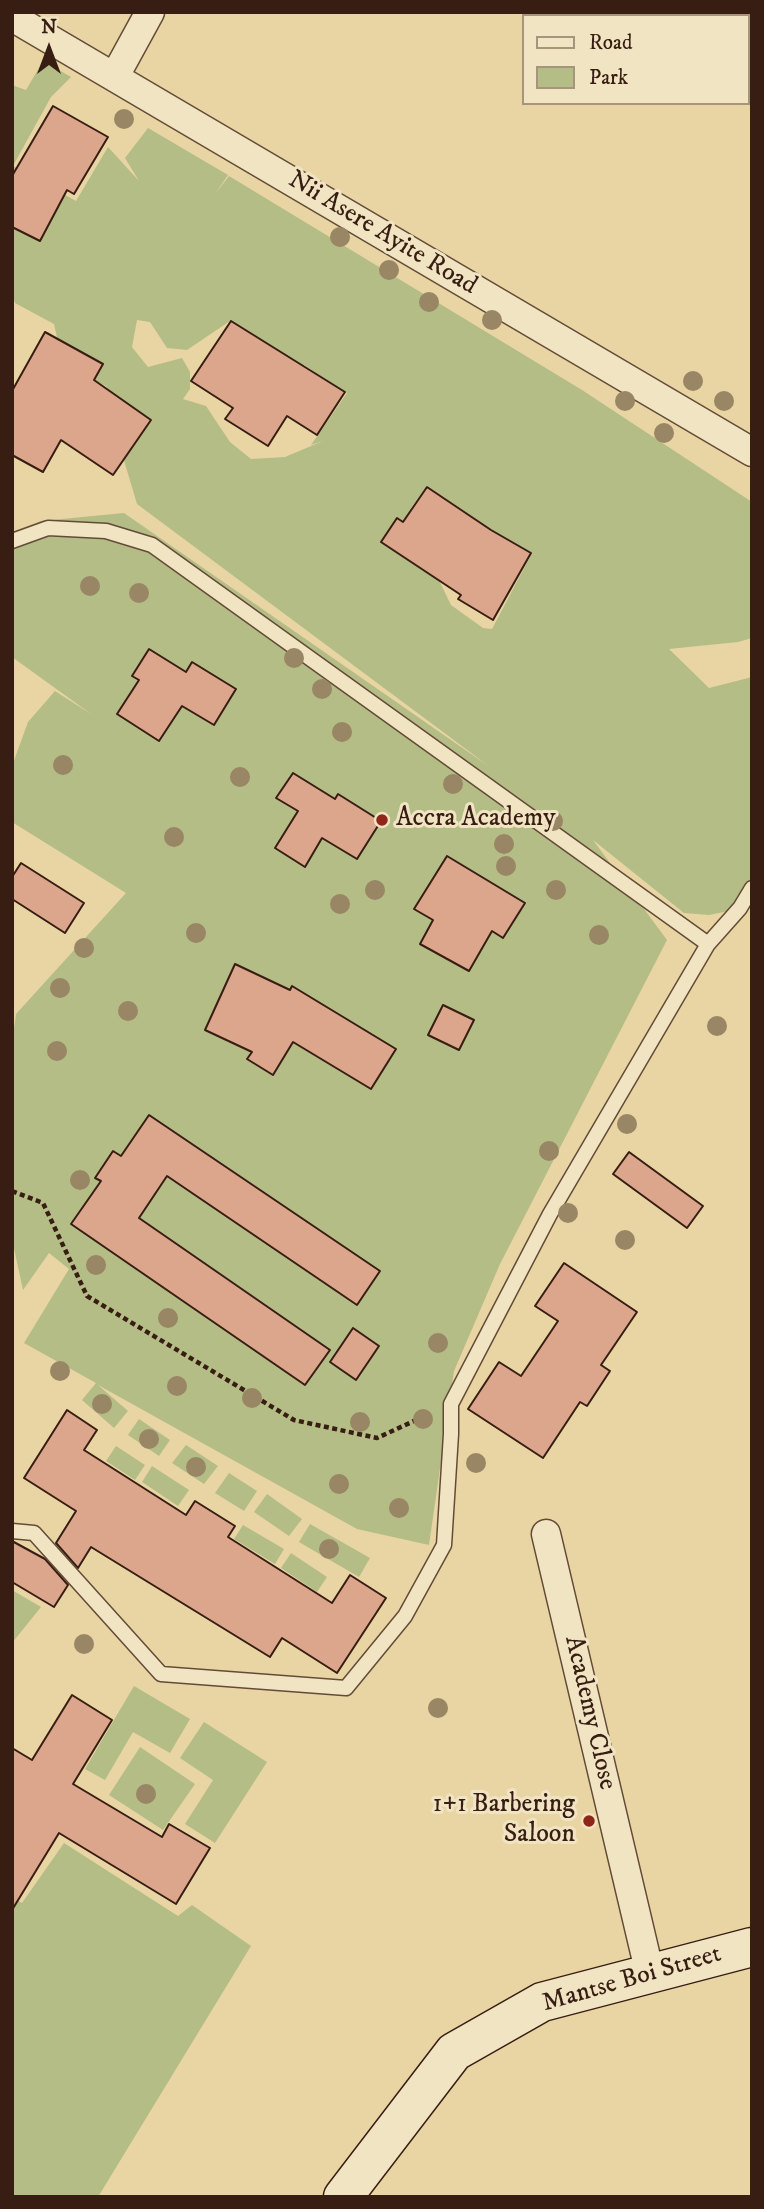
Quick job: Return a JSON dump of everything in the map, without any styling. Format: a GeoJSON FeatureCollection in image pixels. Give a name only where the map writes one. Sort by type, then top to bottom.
{"type":"FeatureCollection","features":[{"type":"Feature","properties":{"kind":"street"},"geometry":{"type":"LineString","coordinates":[[115,76],[150,12]]}},
{"type":"Feature","properties":{"kind":"street","name":"Nii Asere Ayite Road"},"geometry":{"type":"LineString","coordinates":[[12,18],[752,452]]}},
{"type":"Feature","properties":{"kind":"street","name":"Academy Close"},"geometry":{"type":"LineString","coordinates":[[546,1534],[650,1974]]}},
{"type":"Feature","properties":{"kind":"street","name":"Mantse Boi Street"},"geometry":{"type":"LineString","coordinates":[[343,2197],[454,2052],[542,2002],[752,1947]]}},
{"type":"Feature","properties":{"kind":"lane"},"geometry":{"type":"LineString","coordinates":[[12,541],[48,528],[106,531],[152,545],[708,944]]}},
{"type":"Feature","properties":{"kind":"lane"},"geometry":{"type":"LineString","coordinates":[[12,1531],[34,1533],[161,1674],[346,1688],[405,1616],[444,1545],[451,1404],[550,1214],[708,944],[740,908],[752,888]]}},
{"type":"Feature","properties":{"kind":"path"},"geometry":{"type":"LineString","coordinates":[[12,1191],[43,1203],[87,1296],[294,1420],[377,1438],[451,1404]]}},
{"type":"Feature","properties":{"kind":"green space","name":"Accra Academy"},"geometry":{"type":"Polygon","coordinates":[[[43,61],[71,77],[51,97],[13,166],[76,201],[108,147],[139,181],[125,158],[148,128],[228,175],[215,194],[229,176],[582,390],[752,502],[752,638],[738,642],[669,649],[709,688],[752,677],[752,876],[729,911],[709,915],[684,913],[593,840],[667,940],[500,1264],[454,1371],[429,1545],[357,1529],[98,1385],[128,1411],[114,1428],[82,1400],[96,1383],[24,1343],[69,1269],[49,1253],[23,1290],[12,1239],[12,1043],[16,1014],[126,893],[12,822],[12,766],[28,722],[55,691],[91,714],[12,657],[12,532],[41,521],[124,513],[490,767],[137,504],[120,447],[130,422],[106,386],[82,375],[61,356],[54,324],[15,303],[12,295],[12,85],[26,90],[43,61]],[[137,320],[132,347],[148,367],[182,358],[190,372],[190,389],[183,399],[206,406],[230,442],[251,459],[285,457],[323,441],[311,445],[347,393],[304,365],[282,400],[272,379],[287,356],[230,321],[187,350],[167,348],[150,322],[137,320]],[[427,486],[411,508],[424,517],[416,530],[399,518],[397,530],[437,576],[451,605],[483,628],[492,629],[532,553],[494,531],[491,534],[474,523],[476,519],[427,486]]]}},
{"type":"Feature","properties":{"kind":"green space"},"geometry":{"type":"Polygon","coordinates":[[[139,1419],[170,1440],[159,1456],[128,1435],[139,1419]]]}},
{"type":"Feature","properties":{"kind":"green space"},"geometry":{"type":"Polygon","coordinates":[[[186,1445],[218,1466],[204,1484],[172,1463],[186,1445]]]}},
{"type":"Feature","properties":{"kind":"green space"},"geometry":{"type":"Polygon","coordinates":[[[116,1446],[145,1465],[135,1480],[106,1461],[116,1446]]]}},
{"type":"Feature","properties":{"kind":"green space"},"geometry":{"type":"Polygon","coordinates":[[[152,1466],[189,1490],[178,1506],[142,1482],[152,1466]]]}},
{"type":"Feature","properties":{"kind":"green space"},"geometry":{"type":"Polygon","coordinates":[[[229,1473],[257,1491],[244,1511],[215,1493],[229,1473]]]}},
{"type":"Feature","properties":{"kind":"green space"},"geometry":{"type":"Polygon","coordinates":[[[267,1494],[302,1519],[289,1536],[254,1512],[267,1494]]]}},
{"type":"Feature","properties":{"kind":"green space"},"geometry":{"type":"Polygon","coordinates":[[[310,1524],[370,1558],[359,1577],[299,1542],[310,1524]]]}},
{"type":"Feature","properties":{"kind":"green space"},"geometry":{"type":"Polygon","coordinates":[[[243,1525],[284,1549],[275,1564],[234,1539],[243,1525]]]}},
{"type":"Feature","properties":{"kind":"green space"},"geometry":{"type":"Polygon","coordinates":[[[291,1553],[327,1577],[317,1592],[281,1568],[291,1553]]]}},
{"type":"Feature","properties":{"kind":"green space"},"geometry":{"type":"Polygon","coordinates":[[[12,1590],[41,1607],[12,1643],[12,1590]]]}},
{"type":"Feature","properties":{"kind":"green space"},"geometry":{"type":"Polygon","coordinates":[[[134,1686],[190,1719],[170,1753],[133,1732],[105,1780],[85,1769],[134,1686]]]}},
{"type":"Feature","properties":{"kind":"green space"},"geometry":{"type":"Polygon","coordinates":[[[204,1722],[267,1762],[215,1843],[185,1824],[213,1780],[180,1758],[204,1722]]]}},
{"type":"Feature","properties":{"kind":"green space"},"geometry":{"type":"Polygon","coordinates":[[[140,1747],[195,1784],[163,1830],[109,1795],[140,1747]]]}},
{"type":"Feature","properties":{"kind":"green space"},"geometry":{"type":"Polygon","coordinates":[[[64,1843],[178,1916],[192,1905],[251,1946],[98,2197],[12,2197],[12,1897],[22,1903],[64,1843]]]}},
{"type":"Feature","properties":{"kind":"building"},"geometry":{"type":"Polygon","coordinates":[[[53,106],[108,137],[74,194],[67,190],[40,241],[12,227],[12,176],[53,106]]]}},
{"type":"Feature","properties":{"kind":"building"},"geometry":{"type":"Polygon","coordinates":[[[231,321],[345,392],[317,435],[287,416],[268,446],[225,419],[233,408],[191,381],[231,321]]]}},
{"type":"Feature","properties":{"kind":"building"},"geometry":{"type":"Polygon","coordinates":[[[45,332],[103,364],[94,380],[151,420],[113,475],[61,440],[43,472],[12,455],[12,391],[45,332]]]}},
{"type":"Feature","properties":{"kind":"building"},"geometry":{"type":"Polygon","coordinates":[[[427,487],[531,553],[493,620],[458,599],[461,595],[381,542],[397,518],[403,522],[427,487]]]}},
{"type":"Feature","properties":{"kind":"building"},"geometry":{"type":"Polygon","coordinates":[[[149,649],[186,672],[192,662],[236,689],[214,725],[182,706],[159,741],[117,714],[139,680],[132,676],[149,649]]]}},
{"type":"Feature","properties":{"kind":"building"},"geometry":{"type":"Polygon","coordinates":[[[293,773],[335,799],[338,794],[381,821],[357,859],[322,838],[305,867],[275,848],[298,811],[276,798],[293,773]]]}},
{"type":"Feature","properties":{"kind":"building"},"geometry":{"type":"Polygon","coordinates":[[[447,856],[525,903],[503,938],[492,931],[469,971],[420,944],[433,920],[414,909],[447,856]]]}},
{"type":"Feature","properties":{"kind":"building"},"geometry":{"type":"Polygon","coordinates":[[[21,863],[84,903],[65,933],[12,899],[12,877],[21,863]]]}},
{"type":"Feature","properties":{"kind":"building"},"geometry":{"type":"Polygon","coordinates":[[[235,964],[290,990],[292,986],[396,1049],[371,1089],[293,1042],[273,1075],[247,1059],[252,1052],[205,1030],[235,964]]]}},
{"type":"Feature","properties":{"kind":"building"},"geometry":{"type":"Polygon","coordinates":[[[443,1005],[474,1020],[459,1050],[428,1035],[443,1005]]]}},
{"type":"Feature","properties":{"kind":"building"},"geometry":{"type":"Polygon","coordinates":[[[149,1115],[380,1271],[357,1305],[167,1176],[139,1218],[330,1350],[305,1385],[71,1224],[101,1181],[95,1178],[113,1151],[121,1156],[149,1115]]]}},
{"type":"Feature","properties":{"kind":"building"},"geometry":{"type":"Polygon","coordinates":[[[629,1152],[703,1206],[687,1228],[613,1174],[629,1152]]]}},
{"type":"Feature","properties":{"kind":"building"},"geometry":{"type":"Polygon","coordinates":[[[564,1263],[637,1312],[601,1365],[610,1371],[587,1406],[580,1402],[543,1458],[468,1409],[499,1362],[521,1376],[558,1321],[535,1306],[564,1263]]]}},
{"type":"Feature","properties":{"kind":"building"},"geometry":{"type":"Polygon","coordinates":[[[353,1328],[379,1346],[356,1380],[330,1362],[353,1328]]]}},
{"type":"Feature","properties":{"kind":"building"},"geometry":{"type":"Polygon","coordinates":[[[67,1410],[97,1430],[84,1450],[186,1515],[195,1501],[235,1526],[228,1537],[332,1603],[350,1575],[386,1598],[337,1673],[282,1638],[270,1657],[91,1547],[78,1568],[56,1543],[76,1511],[24,1478],[67,1410]]]}},
{"type":"Feature","properties":{"kind":"building"},"geometry":{"type":"Polygon","coordinates":[[[12,1541],[45,1559],[68,1585],[54,1607],[12,1582],[12,1541]]]}},
{"type":"Feature","properties":{"kind":"building"},"geometry":{"type":"Polygon","coordinates":[[[72,1695],[112,1720],[73,1784],[162,1837],[169,1824],[210,1848],[176,1904],[59,1833],[12,1910],[12,1748],[32,1760],[72,1695]]]}},
{"type":"Feature","properties":{"kind":"place","name":"Accra Academy"},"geometry":{"type":"Point","coordinates":[382,820]}},
{"type":"Feature","properties":{"kind":"place","name":"1+1 Barbering Saloon"},"geometry":{"type":"Point","coordinates":[589,1821]}}]}
